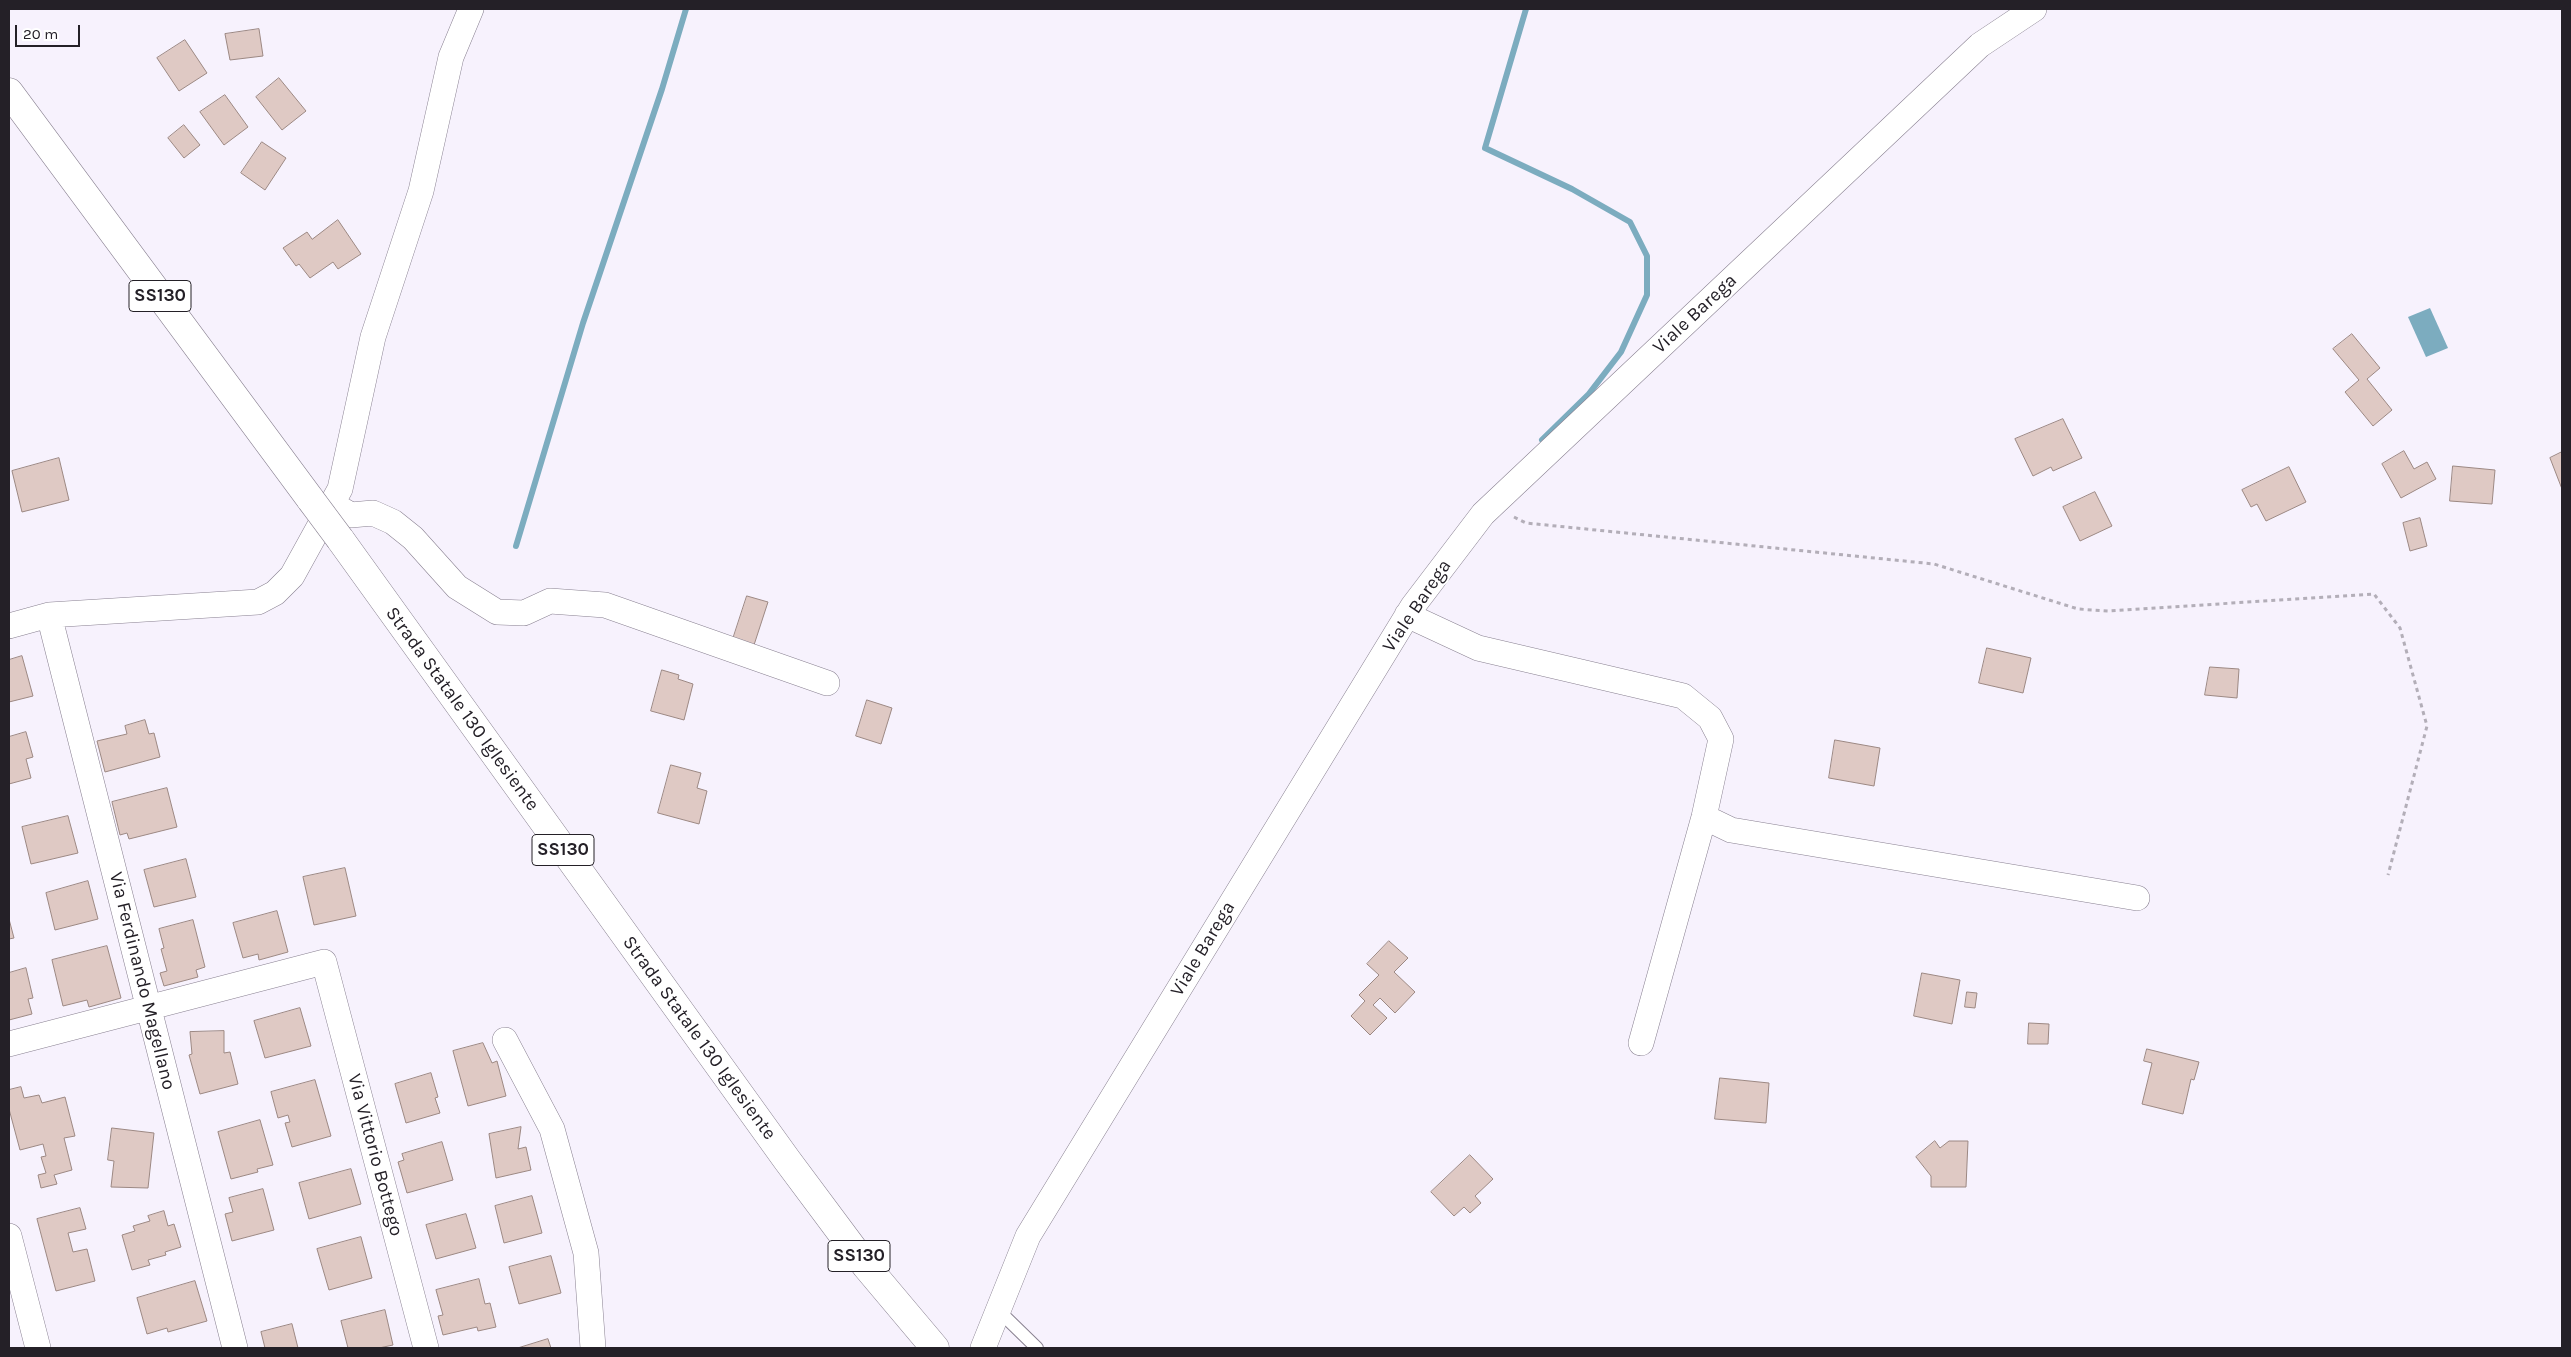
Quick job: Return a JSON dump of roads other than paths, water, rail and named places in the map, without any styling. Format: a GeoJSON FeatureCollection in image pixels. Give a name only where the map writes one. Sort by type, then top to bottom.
{"type":"FeatureCollection","features":[{"type":"Feature","properties":{"kind":"highway","name":"Strada Statale 130 Iglesiente"},"geometry":{"type":"LineString","coordinates":[[9,92],[322,502],[340,539],[787,1160],[866,1266],[935,1348]]}},
{"type":"Feature","properties":{"kind":"street"},"geometry":{"type":"LineString","coordinates":[[10,618],[258,602],[275,593],[292,576],[322,502],[340,489],[373,337],[420,191],[451,58],[471,9]]}},
{"type":"Feature","properties":{"kind":"street","name":"Viale Barega"},"geometry":{"type":"LineString","coordinates":[[982,1348],[1028,1236],[1407,615],[1491,506],[1980,45],[2034,9]]}},
{"type":"Feature","properties":{"kind":"street"},"geometry":{"type":"LineString","coordinates":[[322,502],[350,515],[373,513],[393,522],[413,538],[457,587],[498,612],[524,613],[550,601],[605,605],[827,683]]}},
{"type":"Feature","properties":{"kind":"street","name":"Via Ferdinando Magellano"},"geometry":{"type":"LineString","coordinates":[[49,615],[235,1348]]}},
{"type":"Feature","properties":{"kind":"street"},"geometry":{"type":"LineString","coordinates":[[1407,615],[1478,648],[1683,696],[1710,718],[1721,739],[1704,817],[1641,1043]]}},
{"type":"Feature","properties":{"kind":"street"},"geometry":{"type":"LineString","coordinates":[[1704,817],[1731,830],[2137,898]]}},
{"type":"Feature","properties":{"kind":"street","name":"Via Vittorio Bottego"},"geometry":{"type":"LineString","coordinates":[[149,1008],[324,962],[426,1348]]}},
{"type":"Feature","properties":{"kind":"street"},"geometry":{"type":"LineString","coordinates":[[9,1044],[149,1008]]}},
{"type":"Feature","properties":{"kind":"street"},"geometry":{"type":"LineString","coordinates":[[505,1040],[552,1129],[586,1252],[593,1348]]}},
{"type":"Feature","properties":{"kind":"street"},"geometry":{"type":"LineString","coordinates":[[9,1236],[38,1348]]}},
{"type":"Feature","properties":{"kind":"lane"},"geometry":{"type":"LineString","coordinates":[[998,1310],[1037,1348]]}},
{"type":"Feature","properties":{"kind":"water"},"geometry":{"type":"Polygon","coordinates":[[[2430,308],[2448,348],[2426,357],[2408,317],[2430,308]]]}},
{"type":"Feature","properties":{"kind":"waterway"},"geometry":{"type":"LineString","coordinates":[[516,546],[583,323],[662,89],[686,9]]}},
{"type":"Feature","properties":{"kind":"waterway"},"geometry":{"type":"LineString","coordinates":[[1526,9],[1485,148],[1572,189],[1630,222],[1647,256],[1647,295],[1621,352],[1588,395],[1542,440]]}}]}
